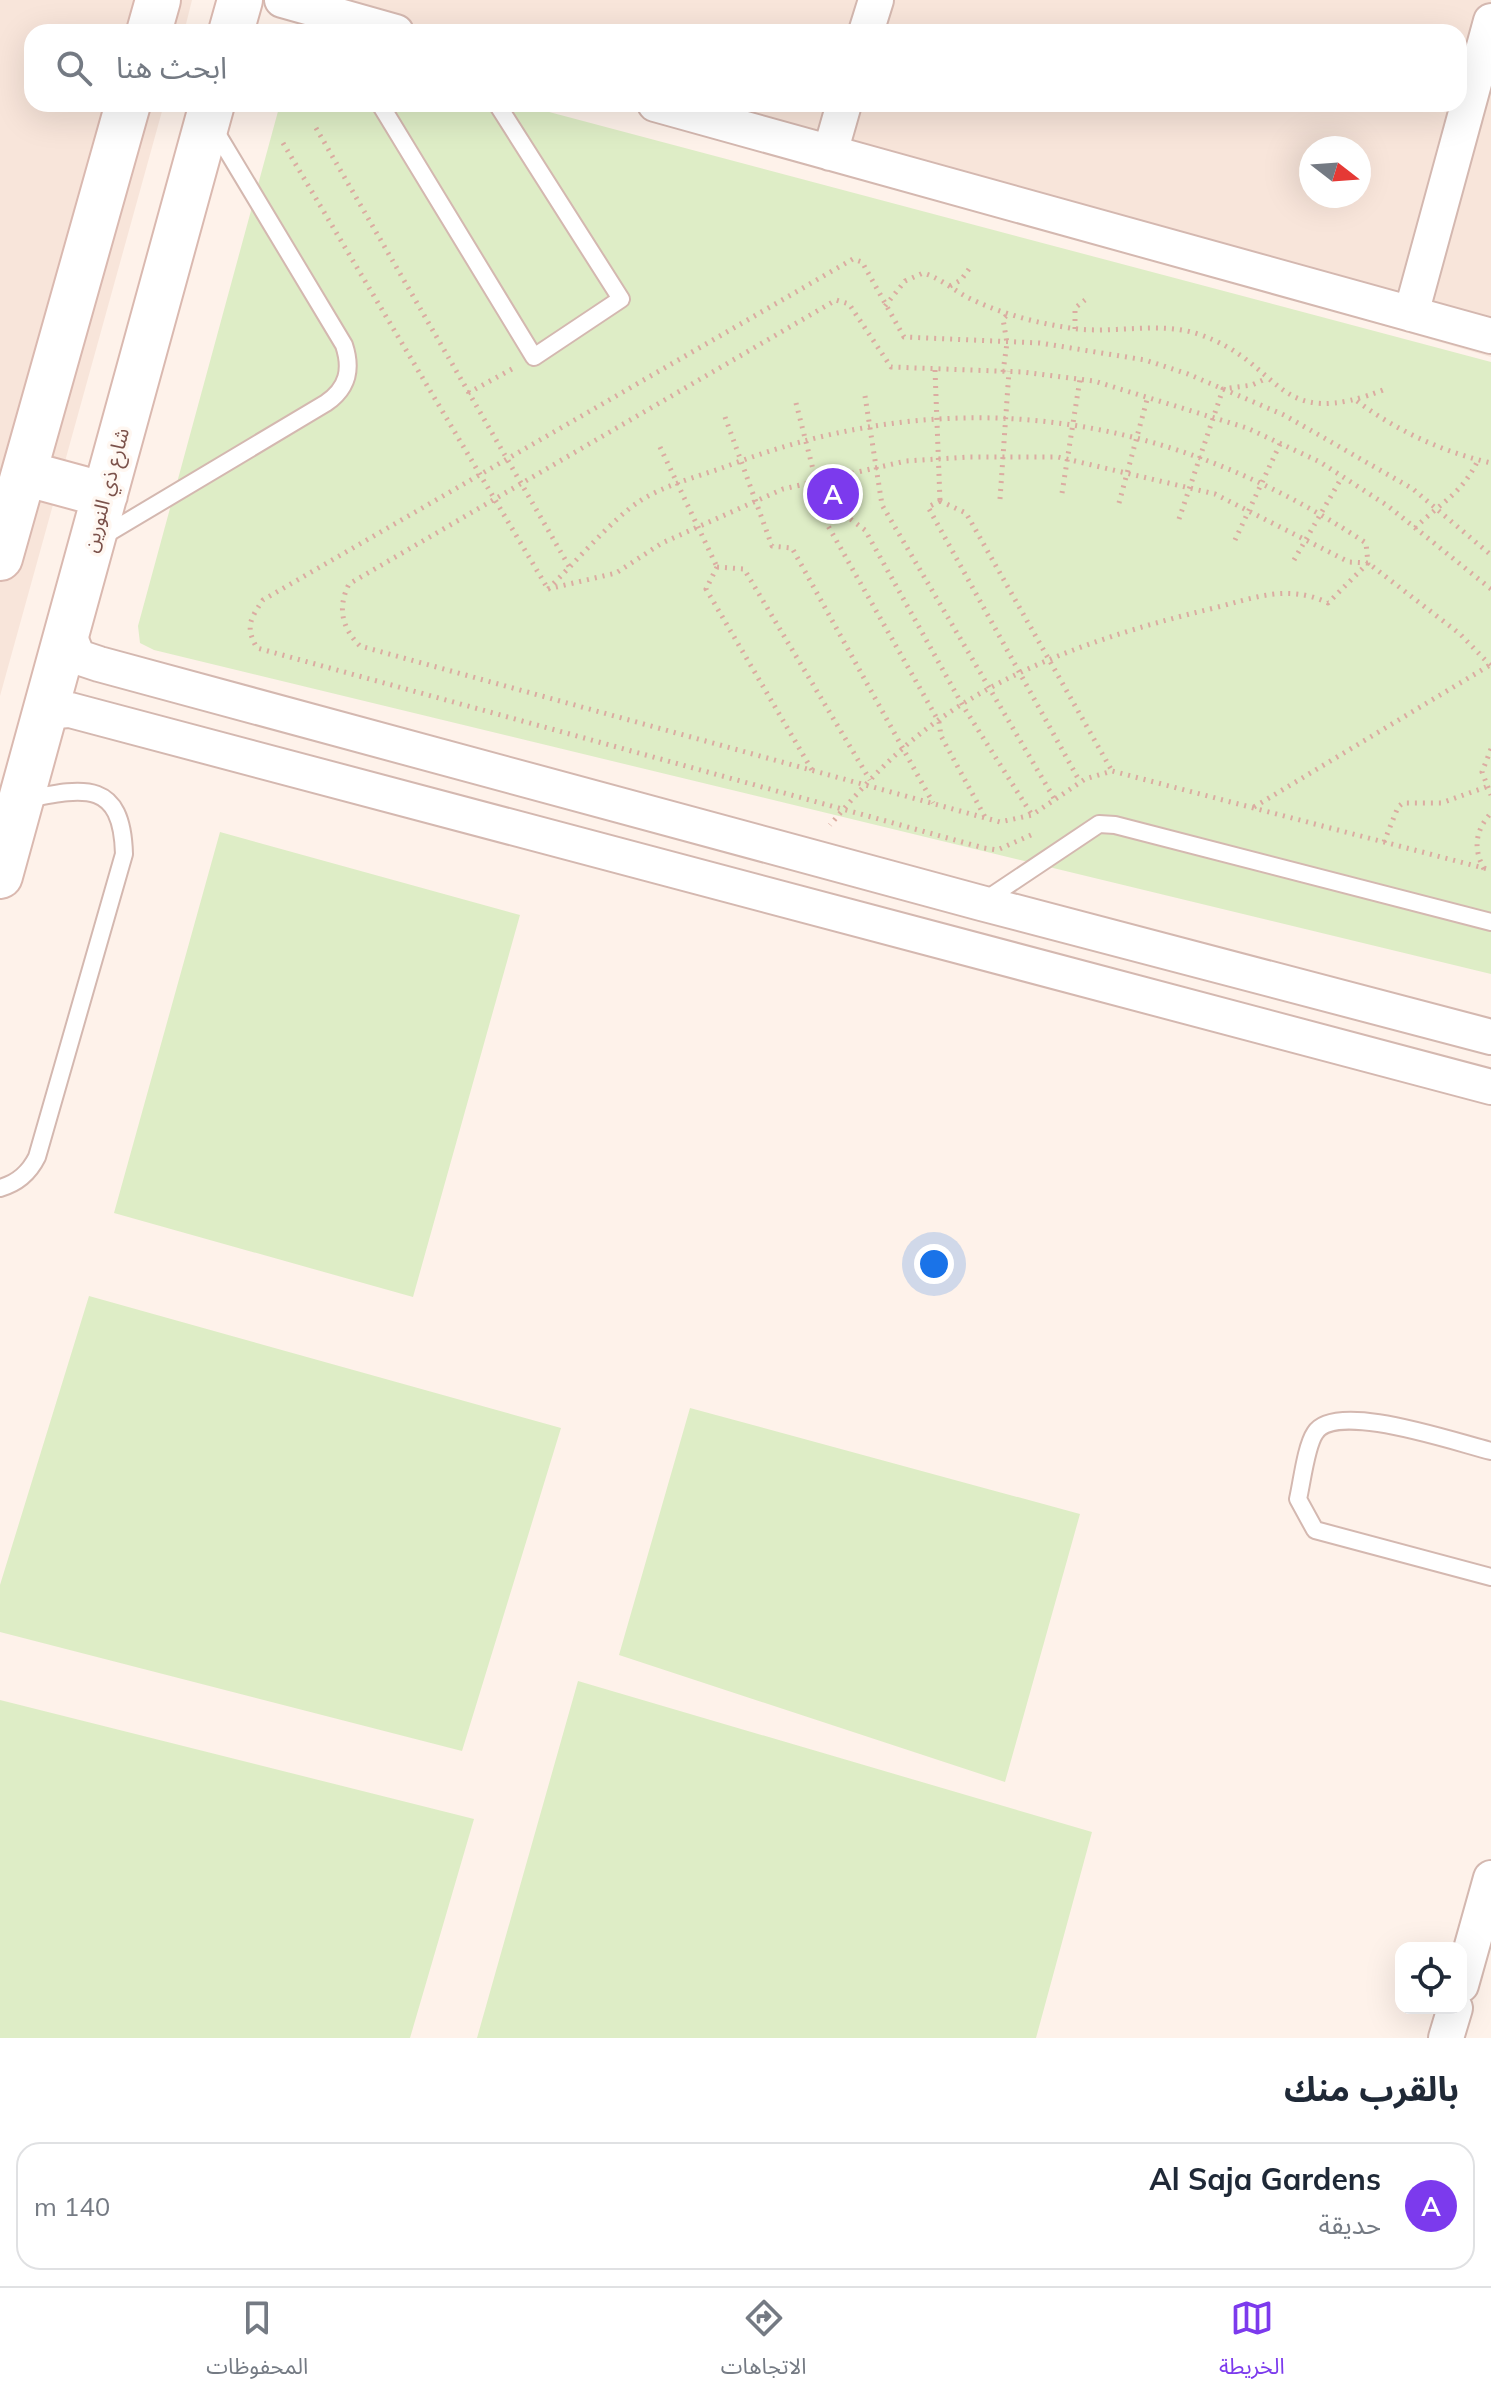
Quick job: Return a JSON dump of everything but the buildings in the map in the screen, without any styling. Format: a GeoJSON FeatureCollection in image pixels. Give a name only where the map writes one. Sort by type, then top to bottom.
{"type":"FeatureCollection","features":[{"type":"Feature","properties":{"kind":"main road"},"geometry":{"type":"LineString","coordinates":[[151,24],[158,0]]}},
{"type":"Feature","properties":{"kind":"main road"},"geometry":{"type":"LineString","coordinates":[[233,24],[240,0]]}},
{"type":"Feature","properties":{"kind":"main road"},"geometry":{"type":"LineString","coordinates":[[0,558],[12,470],[125,112]]}},
{"type":"Feature","properties":{"kind":"main road","name":"شارع ذي النورين"},"geometry":{"type":"LineString","coordinates":[[0,876],[210,112]]}},
{"type":"Feature","properties":{"kind":"main road"},"geometry":{"type":"LineString","coordinates":[[12,470],[105,495]]}},
{"type":"Feature","properties":{"kind":"street"},"geometry":{"type":"LineString","coordinates":[[282,0],[330,22]]}},
{"type":"Feature","properties":{"kind":"street"},"geometry":{"type":"LineString","coordinates":[[868,24],[876,0]]}},
{"type":"Feature","properties":{"kind":"street"},"geometry":{"type":"LineString","coordinates":[[1467,109],[1491,21]]}},
{"type":"Feature","properties":{"kind":"street"},"geometry":{"type":"LineString","coordinates":[[684,112],[1491,336]]}},
{"type":"Feature","properties":{"kind":"street"},"geometry":{"type":"LineString","coordinates":[[830,153],[842,112]]}},
{"type":"Feature","properties":{"kind":"street"},"geometry":{"type":"LineString","coordinates":[[1411,314],[1466,112]]}},
{"type":"Feature","properties":{"kind":"street"},"geometry":{"type":"LineString","coordinates":[[68,633],[78,657],[981,903],[1491,1037]]}},
{"type":"Feature","properties":{"kind":"street"},"geometry":{"type":"LineString","coordinates":[[134,728],[119,710],[116,695],[128,682],[151,677]]}},
{"type":"Feature","properties":{"kind":"street"},"geometry":{"type":"LineString","coordinates":[[44,719],[55,711],[70,710],[1491,1087]]}},
{"type":"Feature","properties":{"kind":"street"},"geometry":{"type":"LineString","coordinates":[[1467,1964],[1491,1878]]}},
{"type":"Feature","properties":{"kind":"street"},"geometry":{"type":"LineString","coordinates":[[1446,2038],[1453,2014]]}},
{"type":"Feature","properties":{"kind":"lane"},"geometry":{"type":"LineString","coordinates":[[92,543],[326,403],[337,395],[346,380],[350,363],[344,345],[210,112]]}},
{"type":"Feature","properties":{"kind":"lane"},"geometry":{"type":"LineString","coordinates":[[385,112],[534,357],[621,299],[502,112]]}},
{"type":"Feature","properties":{"kind":"lane"},"geometry":{"type":"LineString","coordinates":[[0,1188],[30,1170],[37,1157],[124,854],[116,814],[98,794],[72,790],[21,800]]}},
{"type":"Feature","properties":{"kind":"lane"},"geometry":{"type":"LineString","coordinates":[[981,903],[1099,824],[1115,825],[1491,922]]}},
{"type":"Feature","properties":{"kind":"lane"},"geometry":{"type":"LineString","coordinates":[[1491,1451],[1355,1418],[1331,1419],[1315,1433],[1298,1499],[1315,1530],[1491,1577]]}},
{"type":"Feature","properties":{"kind":"path"},"geometry":{"type":"LineString","coordinates":[[316,128],[570,568]]}},
{"type":"Feature","properties":{"kind":"path"},"geometry":{"type":"LineString","coordinates":[[283,143],[548,589]]}},
{"type":"Feature","properties":{"kind":"path"},"geometry":{"type":"LineString","coordinates":[[1040,831],[997,850],[257,648],[248,628],[263,600],[846,262],[862,262],[904,337],[1040,343],[1145,360],[1284,415],[1413,489],[1491,555]]}},
{"type":"Feature","properties":{"kind":"path"},"geometry":{"type":"LineString","coordinates":[[950,286],[961,280],[969,269]]}},
{"type":"Feature","properties":{"kind":"path"},"geometry":{"type":"LineString","coordinates":[[885,306],[913,275],[923,273],[986,306],[1075,329],[1170,329],[1195,333],[1241,356],[1288,395],[1316,403],[1339,405],[1388,388]]}},
{"type":"Feature","properties":{"kind":"path"},"geometry":{"type":"LineString","coordinates":[[1488,870],[1112,771],[1080,782],[1032,815],[1000,822],[868,783],[812,771],[360,646],[348,633],[343,621],[343,596],[349,584],[836,300],[849,304],[891,367],[1006,371],[1080,379],[1213,416],[1280,444],[1342,477],[1415,528],[1491,589]]}},
{"type":"Feature","properties":{"kind":"path"},"geometry":{"type":"LineString","coordinates":[[1075,329],[1075,308],[1085,300]]}},
{"type":"Feature","properties":{"kind":"path"},"geometry":{"type":"LineString","coordinates":[[1000,499],[1006,419],[1007,343],[1003,319],[1009,313]]}},
{"type":"Feature","properties":{"kind":"path"},"geometry":{"type":"LineString","coordinates":[[468,393],[534,357]]}},
{"type":"Feature","properties":{"kind":"path"},"geometry":{"type":"LineString","coordinates":[[935,370],[940,501]]}},
{"type":"Feature","properties":{"kind":"path"},"geometry":{"type":"LineString","coordinates":[[1223,389],[1252,385],[1267,378]]}},
{"type":"Feature","properties":{"kind":"path"},"geometry":{"type":"LineString","coordinates":[[1062,493],[1080,379]]}},
{"type":"Feature","properties":{"kind":"path"},"geometry":{"type":"LineString","coordinates":[[1179,519],[1223,389]]}},
{"type":"Feature","properties":{"kind":"path"},"geometry":{"type":"LineString","coordinates":[[865,396],[882,505],[1055,800]]}},
{"type":"Feature","properties":{"kind":"path"},"geometry":{"type":"LineString","coordinates":[[1119,503],[1148,396]]}},
{"type":"Feature","properties":{"kind":"path"},"geometry":{"type":"LineString","coordinates":[[1357,401],[1403,430],[1491,463]]}},
{"type":"Feature","properties":{"kind":"path"},"geometry":{"type":"LineString","coordinates":[[796,403],[827,524],[939,722],[941,736],[985,817]]}},
{"type":"Feature","properties":{"kind":"path"},"geometry":{"type":"LineString","coordinates":[[725,417],[772,546],[792,548],[933,803]]}},
{"type":"Feature","properties":{"kind":"path"},"geometry":{"type":"LineString","coordinates":[[548,589],[639,501],[805,440],[870,427],[937,419],[1006,419],[1072,426],[1137,437],[1200,456],[1262,482],[1321,513],[1366,543],[1368,563]]}},
{"type":"Feature","properties":{"kind":"path"},"geometry":{"type":"LineString","coordinates":[[1235,540],[1280,444]]}},
{"type":"Feature","properties":{"kind":"path"},"geometry":{"type":"LineString","coordinates":[[660,447],[717,567]]}},
{"type":"Feature","properties":{"kind":"path"},"geometry":{"type":"LineString","coordinates":[[548,589],[616,573],[697,525],[755,499],[832,476],[876,467],[939,459],[1003,457],[1067,460],[1189,487],[1249,509],[1349,562],[1368,563],[1460,634],[1490,666],[1253,808]]}},
{"type":"Feature","properties":{"kind":"path"},"geometry":{"type":"LineString","coordinates":[[1415,528],[1435,508],[1456,495],[1478,460]]}},
{"type":"Feature","properties":{"kind":"path"},"geometry":{"type":"LineString","coordinates":[[832,476],[845,515],[865,530],[963,706],[1032,815]]}},
{"type":"Feature","properties":{"kind":"path"},"geometry":{"type":"LineString","coordinates":[[1294,560],[1342,477]]}},
{"type":"Feature","properties":{"kind":"path"},"geometry":{"type":"LineString","coordinates":[[940,501],[966,513],[1112,771]]}},
{"type":"Feature","properties":{"kind":"path"},"geometry":{"type":"LineString","coordinates":[[940,501],[928,507],[1080,782]]}},
{"type":"Feature","properties":{"kind":"path"},"geometry":{"type":"LineString","coordinates":[[803,855],[903,748],[1019,672],[1103,640],[1273,591],[1308,593],[1328,603],[1368,563]]}},
{"type":"Feature","properties":{"kind":"path"},"geometry":{"type":"LineString","coordinates":[[717,567],[706,589],[812,771]]}},
{"type":"Feature","properties":{"kind":"path"},"geometry":{"type":"LineString","coordinates":[[717,567],[744,569],[868,783]]}},
{"type":"Feature","properties":{"kind":"path"},"geometry":{"type":"LineString","coordinates":[[1491,749],[1482,772],[1491,795]]}},
{"type":"Feature","properties":{"kind":"path"},"geometry":{"type":"LineString","coordinates":[[1384,842],[1398,807],[1403,803],[1441,803],[1486,787]]}},
{"type":"Feature","properties":{"kind":"path"},"geometry":{"type":"LineString","coordinates":[[1488,870],[1475,850],[1476,841],[1491,813]]}},
{"type":"Feature","properties":{"kind":"shaded area"},"geometry":{"type":"Polygon","coordinates":[[[0,0],[192,0],[186,24],[24,24],[24,112],[162,112],[0,696],[0,0]]]}},
{"type":"Feature","properties":{"kind":"shaded area"},"geometry":{"type":"Polygon","coordinates":[[[267,0],[1491,0],[1491,357],[651,112],[1467,112],[1467,24],[350,24],[267,0]]]}},
{"type":"Feature","properties":{"kind":"green space"},"geometry":{"type":"Polygon","coordinates":[[[278,112],[549,112],[1491,362],[1491,974],[154,650],[140,643],[138,626],[278,112]]]}},
{"type":"Feature","properties":{"kind":"green space"},"geometry":{"type":"Polygon","coordinates":[[[220,832],[520,915],[413,1297],[114,1213],[220,832]]]}},
{"type":"Feature","properties":{"kind":"green space"},"geometry":{"type":"Polygon","coordinates":[[[89,1296],[561,1428],[462,1751],[0,1632],[0,1585],[89,1296]]]}},
{"type":"Feature","properties":{"kind":"green space"},"geometry":{"type":"Polygon","coordinates":[[[690,1408],[1080,1514],[1005,1782],[619,1655],[690,1408]]]}},
{"type":"Feature","properties":{"kind":"green space"},"geometry":{"type":"Polygon","coordinates":[[[578,1681],[1092,1832],[1036,2038],[477,2038],[578,1681]]]}},
{"type":"Feature","properties":{"kind":"green space"},"geometry":{"type":"Polygon","coordinates":[[[0,1700],[474,1819],[410,2038],[0,2038],[0,1700]]]}},
{"type":"Feature","properties":{"kind":"place","name":"Al Saja Gardens"},"geometry":{"type":"Point","coordinates":[833,494]}}]}
